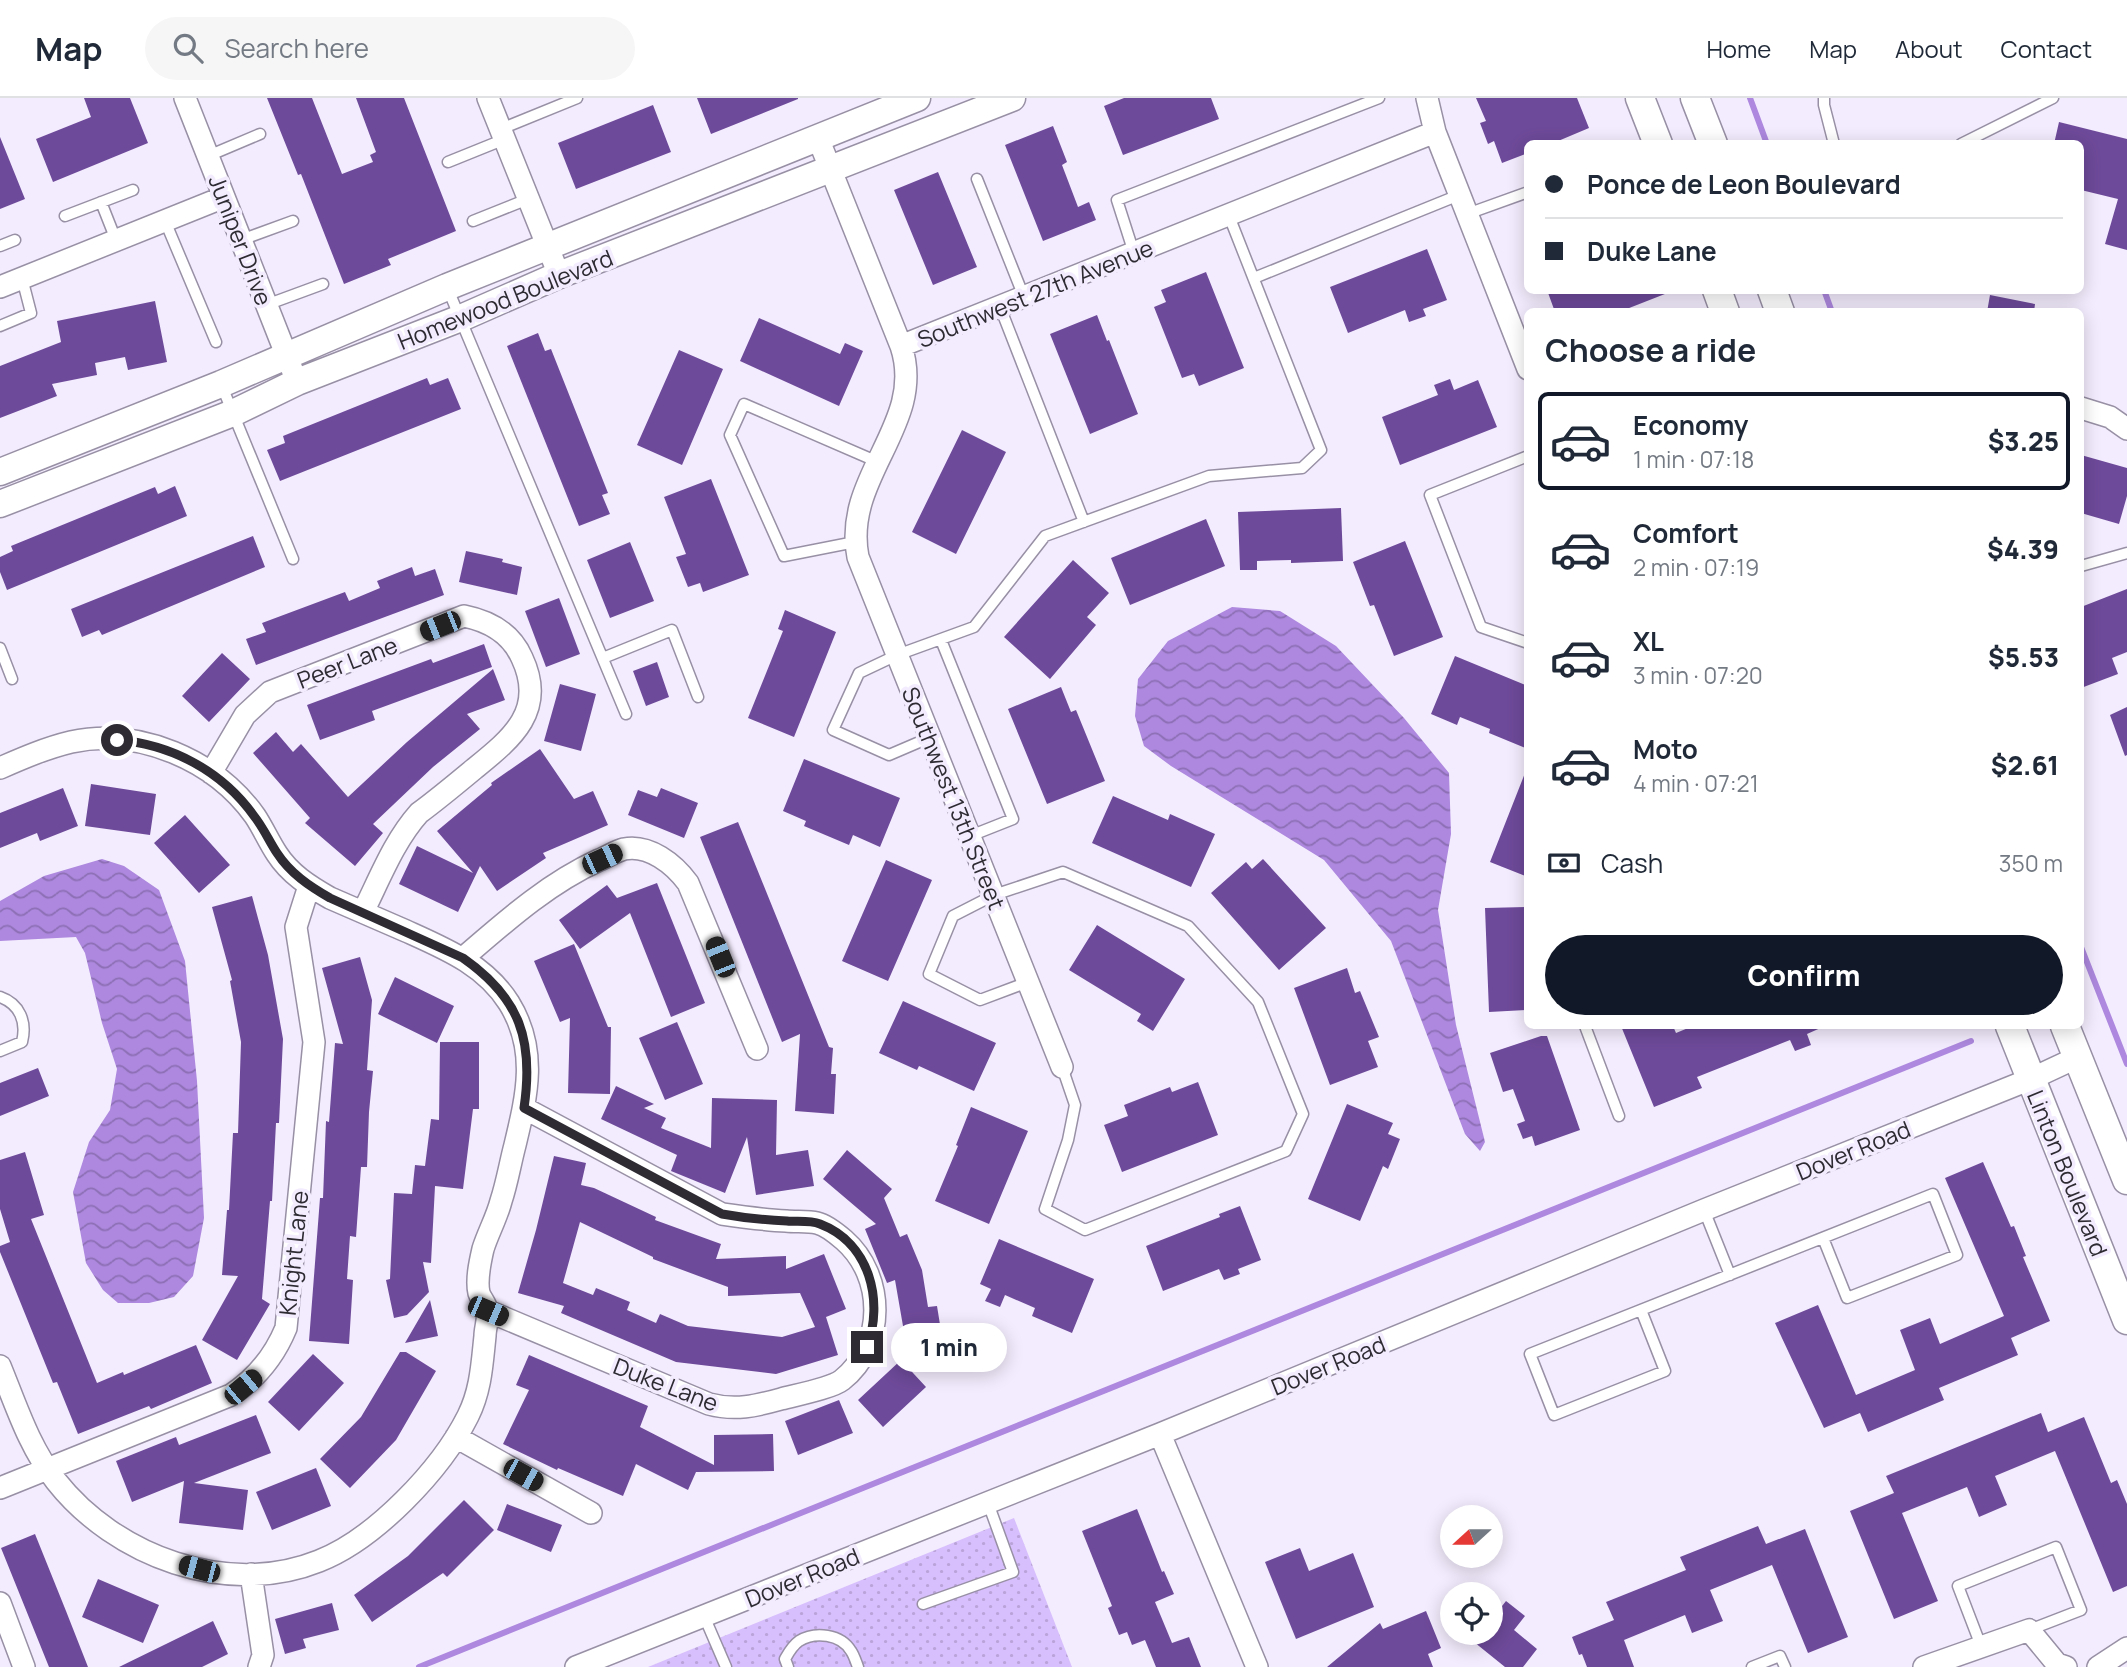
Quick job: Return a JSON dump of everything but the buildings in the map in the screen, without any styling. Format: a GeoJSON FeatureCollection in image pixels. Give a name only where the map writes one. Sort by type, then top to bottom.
{"type":"FeatureCollection","features":[{"type":"Feature","properties":{"kind":"main road"},"geometry":{"type":"LineString","coordinates":[[1640,98],[1656,140]]}},
{"type":"Feature","properties":{"kind":"main road"},"geometry":{"type":"LineString","coordinates":[[1695,98],[1711,140]]}},
{"type":"Feature","properties":{"kind":"main road","name":"Linton Boulevard"},"geometry":{"type":"LineString","coordinates":[[2011,1029],[2127,1320]]}},
{"type":"Feature","properties":{"kind":"main road"},"geometry":{"type":"LineString","coordinates":[[2066,1029],[2127,1180]]}},
{"type":"Feature","properties":{"kind":"street","name":"Juniper Drive"},"geometry":{"type":"LineString","coordinates":[[185,98],[297,382]]}},
{"type":"Feature","properties":{"kind":"street"},"geometry":{"type":"LineString","coordinates":[[488,98],[559,275]]}},
{"type":"Feature","properties":{"kind":"street","name":"Homewood Boulevard"},"geometry":{"type":"LineString","coordinates":[[0,471],[221,384],[447,287],[918,98]]}},
{"type":"Feature","properties":{"kind":"street","name":"Homewood Boulevard"},"geometry":{"type":"LineString","coordinates":[[0,504],[233,412],[297,382],[461,318],[559,275],[1012,98]]}},
{"type":"Feature","properties":{"kind":"street"},"geometry":{"type":"LineString","coordinates":[[1427,98],[1435,132],[1524,359]]}},
{"type":"Feature","properties":{"kind":"street","name":"Southwest 27th Avenue"},"geometry":{"type":"LineString","coordinates":[[855,534],[862,498],[904,404],[907,389],[906,359],[901,346],[1435,132]]}},
{"type":"Feature","properties":{"kind":"street"},"geometry":{"type":"LineString","coordinates":[[818,138],[901,346]]}},
{"type":"Feature","properties":{"kind":"street"},"geometry":{"type":"LineString","coordinates":[[0,287],[224,197]]}},
{"type":"Feature","properties":{"kind":"street"},"geometry":{"type":"LineString","coordinates":[[2084,409],[2110,417],[2127,429]]}},
{"type":"Feature","properties":{"kind":"street","name":"Southwest 13th Street"},"geometry":{"type":"LineString","coordinates":[[855,534],[858,556],[1062,1068]]}},
{"type":"Feature","properties":{"kind":"street","name":"Peer Lane"},"geometry":{"type":"LineString","coordinates":[[211,773],[245,715],[270,692],[464,616],[502,631],[512,641],[526,665],[530,692],[523,719],[507,742],[419,813],[408,825],[363,912]]}},
{"type":"Feature","properties":{"kind":"street"},"geometry":{"type":"LineString","coordinates":[[0,768],[45,749],[102,739],[160,747],[187,758],[211,773],[236,794],[255,817],[277,854],[309,886],[463,958],[490,979],[517,1018],[528,1063],[524,1108],[501,1203],[480,1261],[479,1292],[488,1311],[481,1378],[473,1404],[456,1437],[407,1498],[346,1548],[293,1570],[251,1574],[199,1569],[166,1560],[135,1547],[106,1529],[80,1507],[47,1469],[30,1440],[0,1366]]}},
{"type":"Feature","properties":{"kind":"street"},"geometry":{"type":"LineString","coordinates":[[463,958],[523,906],[580,869],[624,849],[655,854],[669,862],[688,883],[757,1049]]}},
{"type":"Feature","properties":{"kind":"street","name":"Knight Lane"},"geometry":{"type":"LineString","coordinates":[[0,1488],[231,1395],[265,1366],[280,1342],[286,1328],[314,1042],[296,927],[309,886]]}},
{"type":"Feature","properties":{"kind":"street","name":"Dover Road"},"geometry":{"type":"LineString","coordinates":[[576,1667],[1160,1434],[1704,1210],[2031,1079],[2078,1057]]}},
{"type":"Feature","properties":{"kind":"street","name":"Duke Lane"},"geometry":{"type":"LineString","coordinates":[[488,1311],[709,1404],[740,1409],[839,1383],[860,1361],[873,1333],[875,1302],[867,1271],[860,1258],[839,1235],[818,1223],[751,1219],[722,1214],[524,1108]]}},
{"type":"Feature","properties":{"kind":"street"},"geometry":{"type":"LineString","coordinates":[[1160,1434],[1257,1667]]}},
{"type":"Feature","properties":{"kind":"street"},"geometry":{"type":"LineString","coordinates":[[456,1437],[591,1513]]}},
{"type":"Feature","properties":{"kind":"street"},"geometry":{"type":"LineString","coordinates":[[251,1574],[263,1655],[259,1667]]}},
{"type":"Feature","properties":{"kind":"street"},"geometry":{"type":"LineString","coordinates":[[0,1604],[23,1667]]}},
{"type":"Feature","properties":{"kind":"street"},"geometry":{"type":"LineString","coordinates":[[1924,1667],[2029,1630],[2057,1664],[2066,1667]]}},
{"type":"Feature","properties":{"kind":"street"},"geometry":{"type":"LineString","coordinates":[[2098,1667],[2127,1648]]}},
{"type":"Feature","properties":{"kind":"lane"},"geometry":{"type":"LineString","coordinates":[[448,162],[577,98]]}},
{"type":"Feature","properties":{"kind":"lane"},"geometry":{"type":"LineString","coordinates":[[1135,253],[1117,200],[1379,98]]}},
{"type":"Feature","properties":{"kind":"lane"},"geometry":{"type":"LineString","coordinates":[[1824,98],[1833,140]]}},
{"type":"Feature","properties":{"kind":"lane"},"geometry":{"type":"LineString","coordinates":[[1970,140],[2053,98]]}},
{"type":"Feature","properties":{"kind":"lane"},"geometry":{"type":"LineString","coordinates":[[208,156],[260,134]]}},
{"type":"Feature","properties":{"kind":"lane"},"geometry":{"type":"LineString","coordinates":[[977,179],[1024,297]]}},
{"type":"Feature","properties":{"kind":"lane"},"geometry":{"type":"LineString","coordinates":[[65,216],[133,190]]}},
{"type":"Feature","properties":{"kind":"lane"},"geometry":{"type":"LineString","coordinates":[[1254,278],[1463,205],[1524,193]]}},
{"type":"Feature","properties":{"kind":"lane"},"geometry":{"type":"LineString","coordinates":[[473,221],[528,199]]}},
{"type":"Feature","properties":{"kind":"lane"},"geometry":{"type":"LineString","coordinates":[[101,202],[116,240]]}},
{"type":"Feature","properties":{"kind":"lane"},"geometry":{"type":"LineString","coordinates":[[931,737],[889,755],[833,730],[859,673],[897,655],[974,626],[1045,537],[1209,476],[1302,468],[1321,450],[1230,216]]}},
{"type":"Feature","properties":{"kind":"lane"},"geometry":{"type":"LineString","coordinates":[[241,240],[293,220]]}},
{"type":"Feature","properties":{"kind":"lane"},"geometry":{"type":"LineString","coordinates":[[164,221],[216,342]]}},
{"type":"Feature","properties":{"kind":"lane"},"geometry":{"type":"LineString","coordinates":[[0,246],[15,240]]}},
{"type":"Feature","properties":{"kind":"lane"},"geometry":{"type":"LineString","coordinates":[[0,326],[31,313],[22,278]]}},
{"type":"Feature","properties":{"kind":"lane"},"geometry":{"type":"LineString","coordinates":[[266,305],[323,284]]}},
{"type":"Feature","properties":{"kind":"lane"},"geometry":{"type":"LineString","coordinates":[[447,287],[626,714]]}},
{"type":"Feature","properties":{"kind":"lane"},"geometry":{"type":"LineString","coordinates":[[1000,307],[1084,522]]}},
{"type":"Feature","properties":{"kind":"lane"},"geometry":{"type":"LineString","coordinates":[[221,384],[293,559]]}},
{"type":"Feature","properties":{"kind":"lane"},"geometry":{"type":"LineString","coordinates":[[855,534],[784,556],[730,435],[744,404],[878,462]]}},
{"type":"Feature","properties":{"kind":"lane"},"geometry":{"type":"LineString","coordinates":[[1524,458],[1430,495],[1481,627],[1524,642]]}},
{"type":"Feature","properties":{"kind":"lane"},"geometry":{"type":"LineString","coordinates":[[2084,565],[2127,553]]}},
{"type":"Feature","properties":{"kind":"lane"},"geometry":{"type":"LineString","coordinates":[[603,658],[672,630],[698,697]]}},
{"type":"Feature","properties":{"kind":"lane"},"geometry":{"type":"LineString","coordinates":[[941,640],[1013,819],[970,836]]}},
{"type":"Feature","properties":{"kind":"lane"},"geometry":{"type":"LineString","coordinates":[[0,649],[12,679]]}},
{"type":"Feature","properties":{"kind":"lane"},"geometry":{"type":"LineString","coordinates":[[1028,982],[980,1000],[929,974],[953,916],[993,895],[1063,872],[1188,926],[1258,1002],[1303,1114],[1286,1151],[1085,1230],[1045,1209],[1069,1140],[1075,1105],[1062,1068]]}},
{"type":"Feature","properties":{"kind":"lane"},"geometry":{"type":"LineString","coordinates":[[0,997],[15,1005],[20,1013],[24,1032],[22,1042],[0,1051]]}},
{"type":"Feature","properties":{"kind":"lane"},"geometry":{"type":"LineString","coordinates":[[1586,1029],[1619,1116]]}},
{"type":"Feature","properties":{"kind":"lane"},"geometry":{"type":"LineString","coordinates":[[1641,1310],[1665,1371],[1554,1415],[1530,1354],[1933,1194],[1957,1255],[1847,1298],[1823,1238]]}},
{"type":"Feature","properties":{"kind":"lane"},"geometry":{"type":"LineString","coordinates":[[1704,1210],[1730,1275]]}},
{"type":"Feature","properties":{"kind":"lane"},"geometry":{"type":"LineString","coordinates":[[923,1604],[1013,1572],[988,1503]]}},
{"type":"Feature","properties":{"kind":"lane"},"geometry":{"type":"LineString","coordinates":[[1981,1646],[1958,1586],[2056,1547],[2081,1609],[2029,1630]]}},
{"type":"Feature","properties":{"kind":"lane"},"geometry":{"type":"LineString","coordinates":[[704,1616],[726,1667]]}},
{"type":"Feature","properties":{"kind":"lane"},"geometry":{"type":"LineString","coordinates":[[788,1667],[785,1659],[791,1649],[809,1636],[821,1635],[832,1636],[843,1642],[851,1650],[858,1667]]}},
{"type":"Feature","properties":{"kind":"lane"},"geometry":{"type":"LineString","coordinates":[[1752,1667],[1780,1656],[1784,1667]]}},
{"type":"Feature","properties":{"kind":"shaded area"},"geometry":{"type":"Polygon","coordinates":[[[1014,1518],[1072,1667],[648,1667],[1014,1518]]]}},
{"type":"Feature","properties":{"kind":"water"},"geometry":{"type":"Polygon","coordinates":[[[1232,607],[1280,611],[1336,646],[1404,718],[1449,773],[1451,834],[1438,910],[1456,1025],[1485,1142],[1480,1151],[1465,1134],[1391,941],[1324,860],[1171,766],[1144,746],[1135,716],[1138,679],[1168,641],[1232,607]]]}},
{"type":"Feature","properties":{"kind":"water"},"geometry":{"type":"Polygon","coordinates":[[[102,859],[124,866],[159,890],[185,961],[197,1081],[204,1218],[193,1276],[174,1297],[149,1303],[118,1303],[103,1290],[86,1263],[73,1192],[89,1142],[110,1110],[117,1069],[102,1023],[85,953],[76,937],[0,941],[0,901],[44,876],[102,859]]]}},
{"type":"Feature","properties":{"kind":"waterway"},"geometry":{"type":"LineString","coordinates":[[1750,98],[1766,140]]}},
{"type":"Feature","properties":{"kind":"waterway"},"geometry":{"type":"LineString","coordinates":[[1825,294],[1831,308]]}},
{"type":"Feature","properties":{"kind":"waterway"},"geometry":{"type":"LineString","coordinates":[[2084,955],[2127,1064]]}},
{"type":"Feature","properties":{"kind":"waterway"},"geometry":{"type":"LineString","coordinates":[[419,1667],[1971,1041]]}},
{"type":"Feature","properties":{"kind":"route"},"geometry":{"type":"LineString","coordinates":[[117,740],[160,747],[187,758],[211,773],[236,794],[255,817],[277,854],[309,886],[463,958],[490,979],[509,1004],[522,1032],[528,1063],[524,1108],[722,1214],[751,1219],[818,1223],[839,1235],[860,1258],[872,1286],[875,1317],[873,1333],[867,1347]]}}]}
